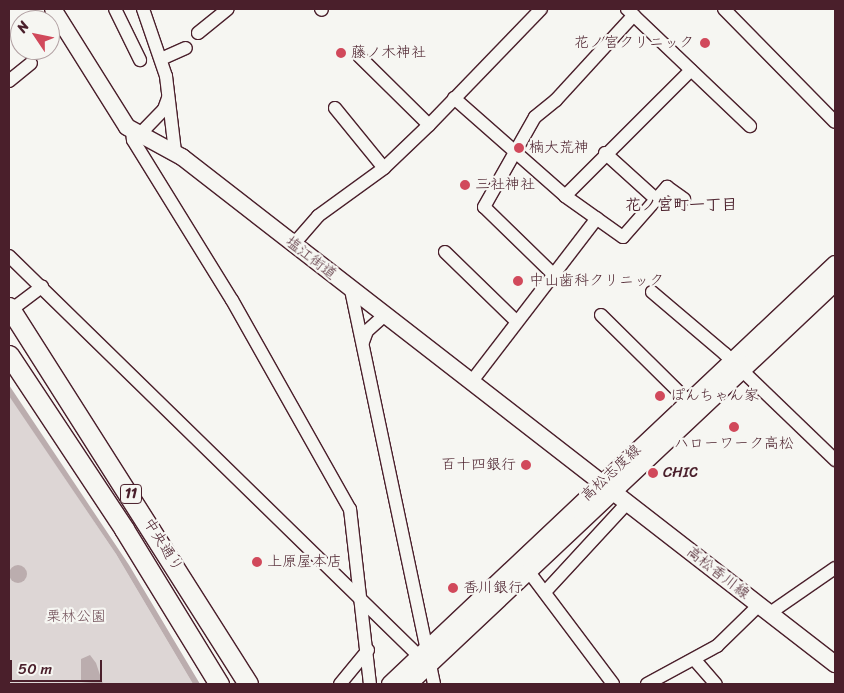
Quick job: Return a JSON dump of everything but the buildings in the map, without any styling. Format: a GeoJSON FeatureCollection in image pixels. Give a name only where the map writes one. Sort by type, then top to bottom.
{"type":"FeatureCollection","features":[{"type":"Feature","properties":{"kind":"highway","name":"中央通り"},"geometry":{"type":"LineString","coordinates":[[10,308],[248,684]]}},
{"type":"Feature","properties":{"kind":"highway","name":"中央通り"},"geometry":{"type":"LineString","coordinates":[[9,355],[124,529],[219,684]]}},
{"type":"Feature","properties":{"kind":"main road","name":"塩江街道"},"geometry":{"type":"LineString","coordinates":[[52,9],[122,122],[136,132],[175,152],[351,290],[607,486]]}},
{"type":"Feature","properties":{"kind":"main road","name":"高松志度線"},"geometry":{"type":"LineString","coordinates":[[737,367],[835,264]]}},
{"type":"Feature","properties":{"kind":"main road","name":"高松志度線"},"geometry":{"type":"LineString","coordinates":[[390,684],[424,657],[524,567],[607,486],[737,367],[835,283]]}},
{"type":"Feature","properties":{"kind":"main road","name":"高松香川線"},"geometry":{"type":"LineString","coordinates":[[607,486],[835,664]]}},
{"type":"Feature","properties":{"kind":"main road","name":"高松志度線"},"geometry":{"type":"LineString","coordinates":[[409,684],[424,657]]}},
{"type":"Feature","properties":{"kind":"street"},"geometry":{"type":"LineString","coordinates":[[115,9],[140,60]]}},
{"type":"Feature","properties":{"kind":"street"},"geometry":{"type":"LineString","coordinates":[[144,9],[161,59],[175,152]]}},
{"type":"Feature","properties":{"kind":"street"},"geometry":{"type":"LineString","coordinates":[[198,33],[228,9]]}},
{"type":"Feature","properties":{"kind":"street"},"geometry":{"type":"LineString","coordinates":[[294,245],[318,216],[384,168],[429,125],[541,9]]}},
{"type":"Feature","properties":{"kind":"street"},"geometry":{"type":"LineString","coordinates":[[724,9],[835,122]]}},
{"type":"Feature","properties":{"kind":"street"},"geometry":{"type":"LineString","coordinates":[[553,274],[485,211],[513,150],[535,117],[556,100],[631,12],[750,126]]}},
{"type":"Feature","properties":{"kind":"street"},"geometry":{"type":"LineString","coordinates":[[161,59],[186,48]]}},
{"type":"Feature","properties":{"kind":"street"},"geometry":{"type":"LineString","coordinates":[[359,56],[429,125]]}},
{"type":"Feature","properties":{"kind":"street"},"geometry":{"type":"LineString","coordinates":[[9,82],[30,63]]}},
{"type":"Feature","properties":{"kind":"street"},"geometry":{"type":"LineString","coordinates":[[565,196],[605,153],[691,70]]}},
{"type":"Feature","properties":{"kind":"street"},"geometry":{"type":"LineString","coordinates":[[168,96],[164,109],[136,132],[134,140],[236,308],[350,509],[364,606],[370,684]]}},
{"type":"Feature","properties":{"kind":"street"},"geometry":{"type":"LineString","coordinates":[[454,98],[565,196],[623,236],[667,187],[684,199]]}},
{"type":"Feature","properties":{"kind":"street"},"geometry":{"type":"LineString","coordinates":[[335,108],[384,168]]}},
{"type":"Feature","properties":{"kind":"street"},"geometry":{"type":"LineString","coordinates":[[605,153],[657,200]]}},
{"type":"Feature","properties":{"kind":"street"},"geometry":{"type":"LineString","coordinates":[[472,381],[516,321],[597,218]]}},
{"type":"Feature","properties":{"kind":"street"},"geometry":{"type":"LineString","coordinates":[[444,252],[516,321]]}},
{"type":"Feature","properties":{"kind":"street"},"geometry":{"type":"LineString","coordinates":[[9,256],[364,606],[424,657]]}},
{"type":"Feature","properties":{"kind":"street"},"geometry":{"type":"LineString","coordinates":[[10,308],[42,287]]}},
{"type":"Feature","properties":{"kind":"street"},"geometry":{"type":"LineString","coordinates":[[351,290],[363,342],[424,657],[434,684]]}},
{"type":"Feature","properties":{"kind":"street"},"geometry":{"type":"LineString","coordinates":[[652,292],[737,367],[835,460]]}},
{"type":"Feature","properties":{"kind":"street"},"geometry":{"type":"LineString","coordinates":[[363,342],[367,331],[385,315]]}},
{"type":"Feature","properties":{"kind":"street"},"geometry":{"type":"LineString","coordinates":[[601,315],[694,407]]}},
{"type":"Feature","properties":{"kind":"street"},"geometry":{"type":"LineString","coordinates":[[545,592],[628,502]]}},
{"type":"Feature","properties":{"kind":"street"},"geometry":{"type":"LineString","coordinates":[[524,567],[545,592],[613,684]]}},
{"type":"Feature","properties":{"kind":"street"},"geometry":{"type":"LineString","coordinates":[[647,684],[694,659],[765,609],[835,568]]}},
{"type":"Feature","properties":{"kind":"street"},"geometry":{"type":"LineString","coordinates":[[340,684],[368,650]]}},
{"type":"Feature","properties":{"kind":"street"},"geometry":{"type":"LineString","coordinates":[[694,659],[716,684]]}},
{"type":"Feature","properties":{"kind":"green space","name":"栗林公園"},"geometry":{"type":"Polygon","coordinates":[[[9,395],[116,554],[193,684],[9,684],[9,395]]]}},
{"type":"Feature","properties":{"kind":"shaded area"},"geometry":{"type":"Polygon","coordinates":[[[9,385],[129,565],[200,684],[193,684],[116,554],[9,396],[9,385]]]}},
{"type":"Feature","properties":{"kind":"shaded area"},"geometry":{"type":"Polygon","coordinates":[[[18,565],[24,568],[27,574],[24,580],[18,583],[12,580],[9,574],[12,568],[18,565]]]}},
{"type":"Feature","properties":{"kind":"shaded area"},"geometry":{"type":"Polygon","coordinates":[[[90,655],[96,663],[103,684],[81,682],[81,659],[90,655]]]}},
{"type":"Feature","properties":{"kind":"place","name":"花ノ宮クリニック"},"geometry":{"type":"Point","coordinates":[705,43]}},
{"type":"Feature","properties":{"kind":"place","name":"藤ノ木神社"},"geometry":{"type":"Point","coordinates":[341,53]}},
{"type":"Feature","properties":{"kind":"place","name":"楠大荒神"},"geometry":{"type":"Point","coordinates":[519,148]}},
{"type":"Feature","properties":{"kind":"place","name":"三社神社"},"geometry":{"type":"Point","coordinates":[465,185]}},
{"type":"Feature","properties":{"kind":"place","name":"中山歯科クリニック"},"geometry":{"type":"Point","coordinates":[518,281]}},
{"type":"Feature","properties":{"kind":"place","name":"ぽんちゃん家"},"geometry":{"type":"Point","coordinates":[660,396]}},
{"type":"Feature","properties":{"kind":"place","name":"ハローワーク高松"},"geometry":{"type":"Point","coordinates":[734,427]}},
{"type":"Feature","properties":{"kind":"place","name":"百十四銀行"},"geometry":{"type":"Point","coordinates":[526,465]}},
{"type":"Feature","properties":{"kind":"place","name":"CHIC"},"geometry":{"type":"Point","coordinates":[653,473]}},
{"type":"Feature","properties":{"kind":"place","name":"上原屋本店"},"geometry":{"type":"Point","coordinates":[257,562]}},
{"type":"Feature","properties":{"kind":"place","name":"香川銀行"},"geometry":{"type":"Point","coordinates":[453,588]}},
{"type":"Feature","properties":{"kind":"district","name":"花ノ宮町一丁目"},"geometry":{"type":"Point","coordinates":[681,205]}}]}
